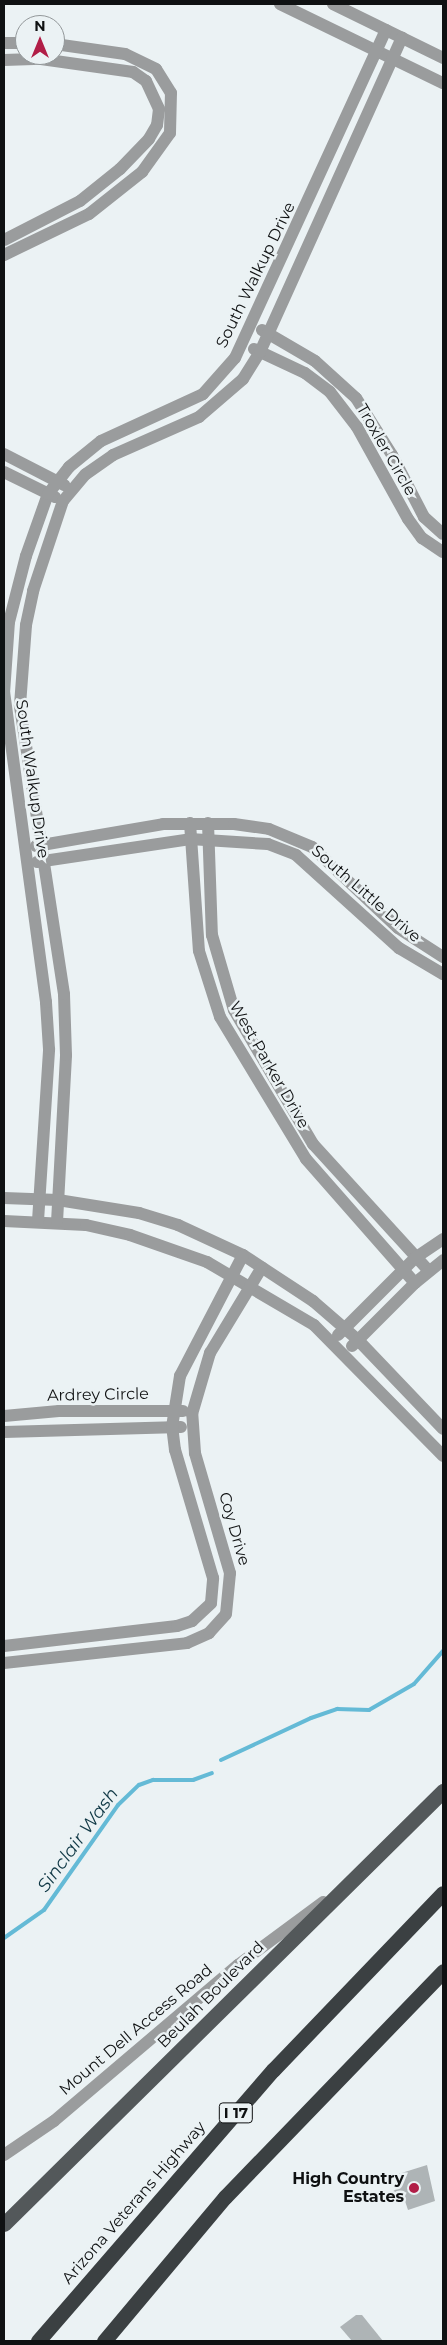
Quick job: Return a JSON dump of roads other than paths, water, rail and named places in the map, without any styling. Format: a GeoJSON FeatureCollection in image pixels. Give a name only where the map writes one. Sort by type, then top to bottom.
{"type":"FeatureCollection","features":[{"type":"Feature","properties":{"kind":"highway","name":"Arizona Veterans Highway"},"geometry":{"type":"LineString","coordinates":[[38,2341],[273,2070],[443,1893]]}},
{"type":"Feature","properties":{"kind":"highway"},"geometry":{"type":"LineString","coordinates":[[104,2341],[225,2197],[443,1971]]}},
{"type":"Feature","properties":{"kind":"main road","name":"Beulah Boulevard"},"geometry":{"type":"LineString","coordinates":[[4,2224],[443,1791]]}},
{"type":"Feature","properties":{"kind":"street"},"geometry":{"type":"LineString","coordinates":[[280,4],[443,83]]}},
{"type":"Feature","properties":{"kind":"street"},"geometry":{"type":"LineString","coordinates":[[333,4],[443,58]]}},
{"type":"Feature","properties":{"kind":"street","name":"South Walkup Drive"},"geometry":{"type":"LineString","coordinates":[[38,1221],[49,1048],[44,965],[5,714],[6,657],[16,588],[48,494],[68,467],[102,441],[203,394],[220,378],[243,344],[386,30]]}},
{"type":"Feature","properties":{"kind":"street","name":"South Walkup Drive"},"geometry":{"type":"LineString","coordinates":[[57,1222],[66,1026],[61,962],[23,724],[21,682],[33,591],[63,501],[73,489],[99,464],[186,424],[212,408],[243,379],[260,352],[402,38]]}},
{"type":"Feature","properties":{"kind":"street"},"geometry":{"type":"LineString","coordinates":[[4,255],[89,214],[142,172],[170,133],[174,107],[164,79],[156,70],[125,54],[65,45]]}},
{"type":"Feature","properties":{"kind":"street"},"geometry":{"type":"LineString","coordinates":[[4,60],[91,64],[133,72],[146,81],[159,109],[157,125],[130,160],[80,201],[4,240]]}},
{"type":"Feature","properties":{"kind":"street"},"geometry":{"type":"LineString","coordinates":[[130,160],[142,172]]}},
{"type":"Feature","properties":{"kind":"street","name":"Troxler Circle"},"geometry":{"type":"LineString","coordinates":[[252,326],[268,333],[315,361],[356,398],[383,438],[424,517],[443,534]]}},
{"type":"Feature","properties":{"kind":"street","name":"Troxler Circle"},"geometry":{"type":"LineString","coordinates":[[243,344],[305,373],[330,392],[357,427],[408,519],[422,538],[443,552]]}},
{"type":"Feature","properties":{"kind":"street"},"geometry":{"type":"LineString","coordinates":[[4,454],[73,489]]}},
{"type":"Feature","properties":{"kind":"street"},"geometry":{"type":"LineString","coordinates":[[4,472],[63,501]]}},
{"type":"Feature","properties":{"kind":"street","name":"South Little Drive"},"geometry":{"type":"LineString","coordinates":[[25,848],[190,822],[269,829],[295,836],[334,865],[398,928],[443,957]]}},
{"type":"Feature","properties":{"kind":"street","name":"West Parker Drive"},"geometry":{"type":"LineString","coordinates":[[190,822],[199,951],[220,1017],[306,1159],[415,1283]]}},
{"type":"Feature","properties":{"kind":"street","name":"West Parker Drive"},"geometry":{"type":"LineString","coordinates":[[208,823],[212,935],[234,1010],[313,1144],[429,1271]]}},
{"type":"Feature","properties":{"kind":"street","name":"South Little Drive"},"geometry":{"type":"LineString","coordinates":[[28,864],[190,839],[268,844],[296,855],[399,948],[443,974]]}},
{"type":"Feature","properties":{"kind":"street"},"geometry":{"type":"LineString","coordinates":[[4,1198],[58,1200],[158,1218],[243,1255],[262,1267],[358,1340],[443,1429]]}},
{"type":"Feature","properties":{"kind":"street"},"geometry":{"type":"LineString","coordinates":[[4,1221],[57,1222],[130,1235],[207,1262],[251,1287],[332,1341],[443,1456]]}},
{"type":"Feature","properties":{"kind":"street"},"geometry":{"type":"LineString","coordinates":[[332,1341],[416,1258],[443,1239]]}},
{"type":"Feature","properties":{"kind":"street"},"geometry":{"type":"LineString","coordinates":[[4,1646],[177,1626],[192,1621],[211,1603],[213,1578],[175,1450],[172,1428],[180,1376],[243,1255]]}},
{"type":"Feature","properties":{"kind":"street"},"geometry":{"type":"LineString","coordinates":[[345,1353],[415,1283],[443,1260]]}},
{"type":"Feature","properties":{"kind":"street","name":"Coy Drive"},"geometry":{"type":"LineString","coordinates":[[228,1606],[230,1573],[195,1453],[192,1428],[193,1412],[210,1353],[262,1267]]}},
{"type":"Feature","properties":{"kind":"street","name":"Ardrey Circle"},"geometry":{"type":"LineString","coordinates":[[4,1416],[59,1411],[193,1412]]}},
{"type":"Feature","properties":{"kind":"street","name":"Ardrey Circle"},"geometry":{"type":"LineString","coordinates":[[4,1432],[192,1428]]}},
{"type":"Feature","properties":{"kind":"street"},"geometry":{"type":"LineString","coordinates":[[4,1663],[187,1643],[209,1633],[228,1606],[211,1603]]}},
{"type":"Feature","properties":{"kind":"street","name":"Mount Dell Access Road"},"geometry":{"type":"LineString","coordinates":[[4,2155],[54,2121],[238,1965],[360,1873]]}},
{"type":"Feature","properties":{"kind":"waterway","name":"Sinclair Wash"},"geometry":{"type":"LineString","coordinates":[[221,1760],[311,1718],[337,1709],[369,1710],[414,1684],[443,1651]]}},
{"type":"Feature","properties":{"kind":"waterway","name":"Sinclair Wash"},"geometry":{"type":"LineString","coordinates":[[4,1938],[44,1910],[118,1805],[139,1785],[153,1780],[193,1780],[212,1773]]}},
{"type":"Feature","properties":{"kind":"place","name":"High Country Estates"},"geometry":{"type":"Point","coordinates":[414,2188]}}]}
